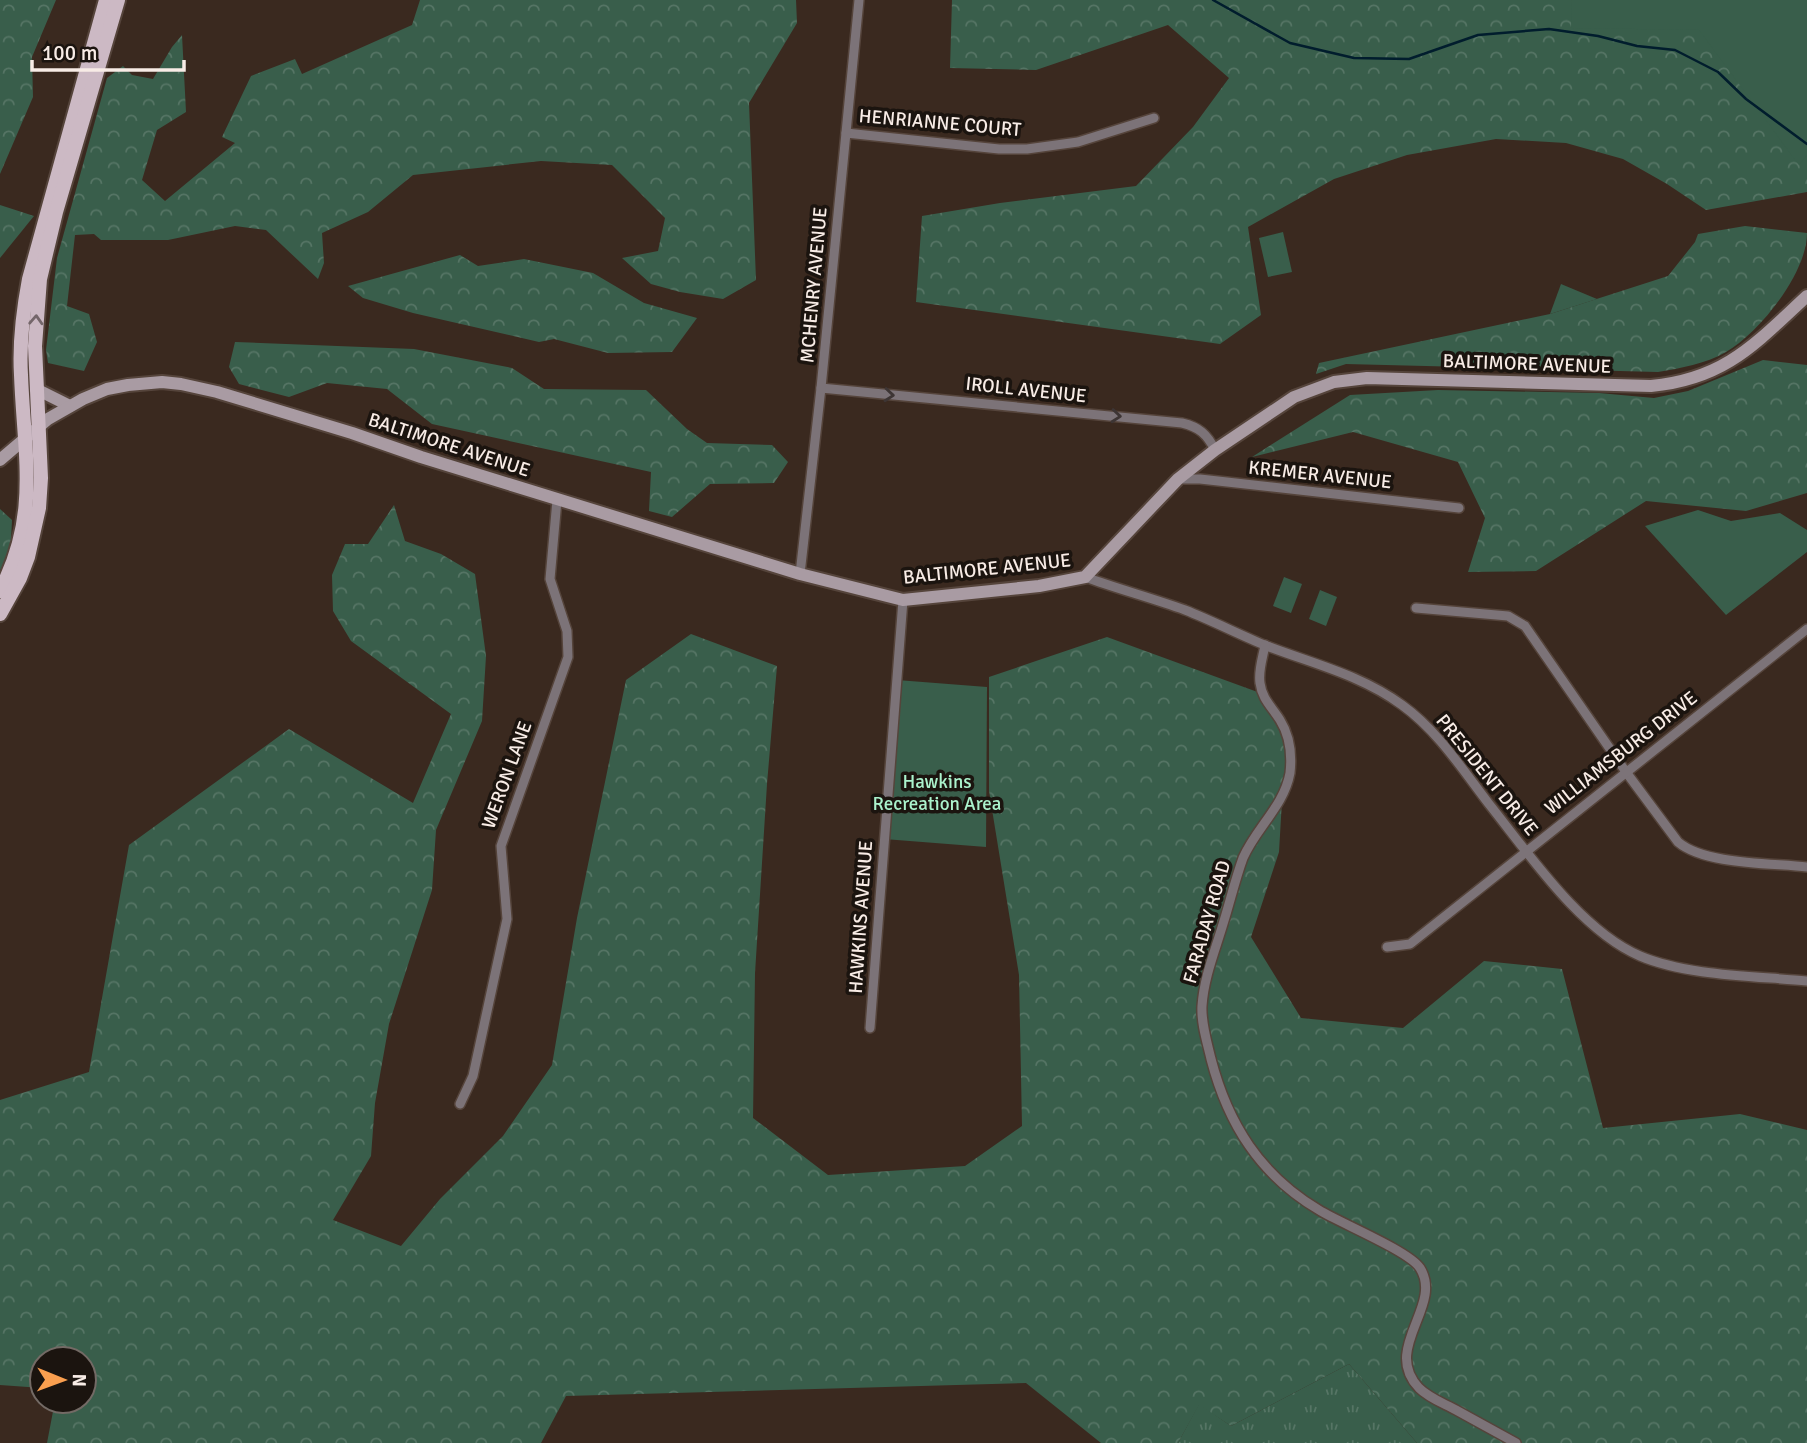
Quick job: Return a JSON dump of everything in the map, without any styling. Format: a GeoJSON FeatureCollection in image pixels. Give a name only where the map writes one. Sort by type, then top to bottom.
{"type":"FeatureCollection","features":[{"type":"Feature","properties":{"kind":"main road"},"geometry":{"type":"LineString","coordinates":[[0,592],[13,565],[26,513],[27,480],[20,367],[23,313],[29,279],[106,0]]}},
{"type":"Feature","properties":{"kind":"main road"},"geometry":{"type":"LineString","coordinates":[[0,614],[20,578],[34,536],[39,508],[41,478],[36,389],[36,313],[40,279],[118,0]]}},
{"type":"Feature","properties":{"kind":"street","name":"MCHENRY AVENUE"},"geometry":{"type":"LineString","coordinates":[[800,574],[859,0]]}},
{"type":"Feature","properties":{"kind":"street","name":"HENRIANNE COURT"},"geometry":{"type":"LineString","coordinates":[[846,133],[999,149],[1027,149],[1078,142],[1154,118]]}},
{"type":"Feature","properties":{"kind":"street","name":"BALTIMORE AVENUE"},"geometry":{"type":"LineString","coordinates":[[0,460],[38,428],[70,406],[107,389],[162,382],[181,384],[217,392],[352,433],[557,500],[800,574],[902,600],[1039,586],[1085,577],[1178,479],[1215,450],[1294,397],[1312,389],[1353,379],[1651,386],[1688,380],[1715,370],[1740,356],[1807,296]]}},
{"type":"Feature","properties":{"kind":"street","name":"IROLL AVENUE"},"geometry":{"type":"LineString","coordinates":[[821,388],[1182,423],[1192,425],[1208,435],[1215,450]]}},
{"type":"Feature","properties":{"kind":"street"},"geometry":{"type":"LineString","coordinates":[[36,389],[70,406]]}},
{"type":"Feature","properties":{"kind":"street","name":"KREMER AVENUE"},"geometry":{"type":"LineString","coordinates":[[1178,479],[1214,480],[1459,508]]}},
{"type":"Feature","properties":{"kind":"street","name":"WERON LANE"},"geometry":{"type":"LineString","coordinates":[[460,1104],[473,1076],[507,919],[500,846],[568,657],[567,631],[550,579],[557,500]]}},
{"type":"Feature","properties":{"kind":"street","name":"PRESIDENT DRIVE"},"geometry":{"type":"LineString","coordinates":[[1085,577],[1184,610],[1265,645],[1354,676],[1404,706],[1436,735],[1526,850],[1593,925],[1641,957],[1692,970],[1807,981]]}},
{"type":"Feature","properties":{"kind":"street","name":"HAWKINS AVENUE"},"geometry":{"type":"LineString","coordinates":[[870,1028],[902,600]]}},
{"type":"Feature","properties":{"kind":"street"},"geometry":{"type":"LineString","coordinates":[[1416,608],[1508,616],[1525,626],[1678,842],[1695,854],[1807,867]]}},
{"type":"Feature","properties":{"kind":"street","name":"WILLIAMSBURG DRIVE"},"geometry":{"type":"LineString","coordinates":[[1387,947],[1410,944],[1807,629]]}},
{"type":"Feature","properties":{"kind":"street","name":"FARADAY ROAD"},"geometry":{"type":"LineString","coordinates":[[1265,645],[1260,683],[1268,704],[1279,718],[1289,739],[1290,772],[1282,800],[1246,851],[1212,956],[1202,1008],[1213,1068],[1245,1142],[1273,1175],[1315,1208],[1406,1255],[1420,1269],[1424,1278],[1424,1298],[1406,1356],[1415,1383],[1429,1396],[1516,1443]]}},
{"type":"Feature","properties":{"kind":"green space"},"geometry":{"type":"Polygon","coordinates":[[[0,0],[56,0],[32,57],[33,97],[0,174],[0,0]]]}},
{"type":"Feature","properties":{"kind":"green space"},"geometry":{"type":"Polygon","coordinates":[[[420,0],[796,0],[797,23],[749,103],[756,280],[723,299],[651,284],[622,258],[658,251],[665,218],[612,165],[541,161],[413,175],[368,212],[322,233],[324,263],[318,279],[266,230],[235,226],[168,240],[101,240],[94,234],[75,235],[67,306],[89,314],[97,342],[84,371],[48,363],[46,350],[57,258],[107,78],[123,66],[132,75],[153,79],[182,35],[186,112],[157,130],[142,180],[165,201],[235,143],[222,137],[251,76],[295,59],[302,74],[412,25],[420,0]]]}},
{"type":"Feature","properties":{"kind":"green space"},"geometry":{"type":"Polygon","coordinates":[[[952,0],[1807,0],[1807,192],[1706,210],[1623,159],[1566,143],[1496,139],[1407,155],[1334,179],[1248,227],[1261,315],[1220,344],[916,302],[922,216],[1136,186],[1193,127],[1229,78],[1168,25],[1036,70],[950,68],[952,0]]]}},
{"type":"Feature","properties":{"kind":"green space"},"geometry":{"type":"Polygon","coordinates":[[[1572,0],[1807,0],[1807,155],[1799,165],[1699,30],[1571,28],[1572,0]]]}},
{"type":"Feature","properties":{"kind":"green space"},"geometry":{"type":"Polygon","coordinates":[[[0,205],[34,216],[0,258],[0,205]]]}},
{"type":"Feature","properties":{"kind":"green space"},"geometry":{"type":"Polygon","coordinates":[[[1745,226],[1807,233],[1805,249],[1790,283],[1767,316],[1739,343],[1701,363],[1658,372],[1346,364],[1316,374],[1319,363],[1550,314],[1668,276],[1695,242],[1698,234],[1745,226]]]}},
{"type":"Feature","properties":{"kind":"green space"},"geometry":{"type":"Polygon","coordinates":[[[1283,232],[1292,272],[1268,277],[1259,238],[1283,232]]]}},
{"type":"Feature","properties":{"kind":"green space"},"geometry":{"type":"Polygon","coordinates":[[[460,255],[478,266],[524,259],[593,273],[644,303],[697,318],[672,352],[608,353],[554,339],[539,342],[413,313],[363,298],[348,286],[460,255]]]}},
{"type":"Feature","properties":{"kind":"green space"},"geometry":{"type":"Polygon","coordinates":[[[1561,284],[1597,299],[1550,314],[1561,284]]]}},
{"type":"Feature","properties":{"kind":"green space"},"geometry":{"type":"Polygon","coordinates":[[[235,342],[414,349],[512,368],[544,389],[646,390],[687,429],[707,443],[772,445],[788,462],[774,483],[710,484],[672,517],[649,511],[651,472],[432,424],[387,389],[327,383],[289,397],[239,384],[229,367],[235,342]]]}},
{"type":"Feature","properties":{"kind":"green space"},"geometry":{"type":"Polygon","coordinates":[[[1763,360],[1807,365],[1807,493],[1746,511],[1646,501],[1536,571],[1468,572],[1485,518],[1458,462],[1353,432],[1252,457],[1350,395],[1438,390],[1599,393],[1654,398],[1688,391],[1763,360]]]}},
{"type":"Feature","properties":{"kind":"green space"},"geometry":{"type":"Polygon","coordinates":[[[394,505],[405,541],[441,554],[475,574],[486,656],[482,721],[436,830],[432,890],[389,1024],[375,1103],[371,1156],[333,1220],[401,1246],[440,1199],[503,1136],[552,1065],[577,918],[626,680],[691,634],[777,666],[755,973],[753,1118],[828,1175],[965,1166],[1022,1126],[1019,975],[989,791],[989,677],[1107,637],[1263,694],[1279,718],[1291,758],[1282,800],[1279,852],[1251,937],[1301,1018],[1403,1028],[1484,961],[1562,969],[1603,1128],[1740,1114],[1807,1130],[1807,1443],[1417,1443],[1349,1364],[1231,1426],[1199,1405],[1178,1443],[1101,1443],[1026,1383],[566,1396],[541,1443],[47,1443],[52,1415],[98,1415],[98,1345],[28,1345],[28,1387],[0,1385],[0,1100],[89,1072],[129,845],[289,729],[413,803],[451,714],[351,641],[333,611],[332,575],[345,544],[368,544],[394,505]]]}},
{"type":"Feature","properties":{"kind":"green space"},"geometry":{"type":"Polygon","coordinates":[[[0,509],[12,520],[10,561],[0,570],[0,509]]]}},
{"type":"Feature","properties":{"kind":"green space"},"geometry":{"type":"Polygon","coordinates":[[[1698,510],[1731,521],[1780,513],[1807,530],[1807,552],[1726,615],[1645,526],[1698,510]]]}},
{"type":"Feature","properties":{"kind":"green space"},"geometry":{"type":"Polygon","coordinates":[[[1284,577],[1302,584],[1291,613],[1273,606],[1284,577]]]}},
{"type":"Feature","properties":{"kind":"green space"},"geometry":{"type":"Polygon","coordinates":[[[1320,590],[1337,597],[1326,626],[1309,619],[1320,590]]]}},
{"type":"Feature","properties":{"kind":"green space","name":"Hawkins Recreation Area"},"geometry":{"type":"Polygon","coordinates":[[[897,680],[987,687],[986,847],[884,839],[897,680]]]}},
{"type":"Feature","properties":{"kind":"green space"},"geometry":{"type":"Polygon","coordinates":[[[1349,1364],[1417,1443],[1178,1443],[1199,1404],[1231,1426],[1349,1364]]]}},
{"type":"Feature","properties":{"kind":"waterway"},"geometry":{"type":"LineString","coordinates":[[1213,0],[1290,43],[1354,58],[1409,59],[1478,35],[1549,29],[1598,36],[1637,46],[1675,50],[1718,72],[1746,99],[1807,144]]}}]}
